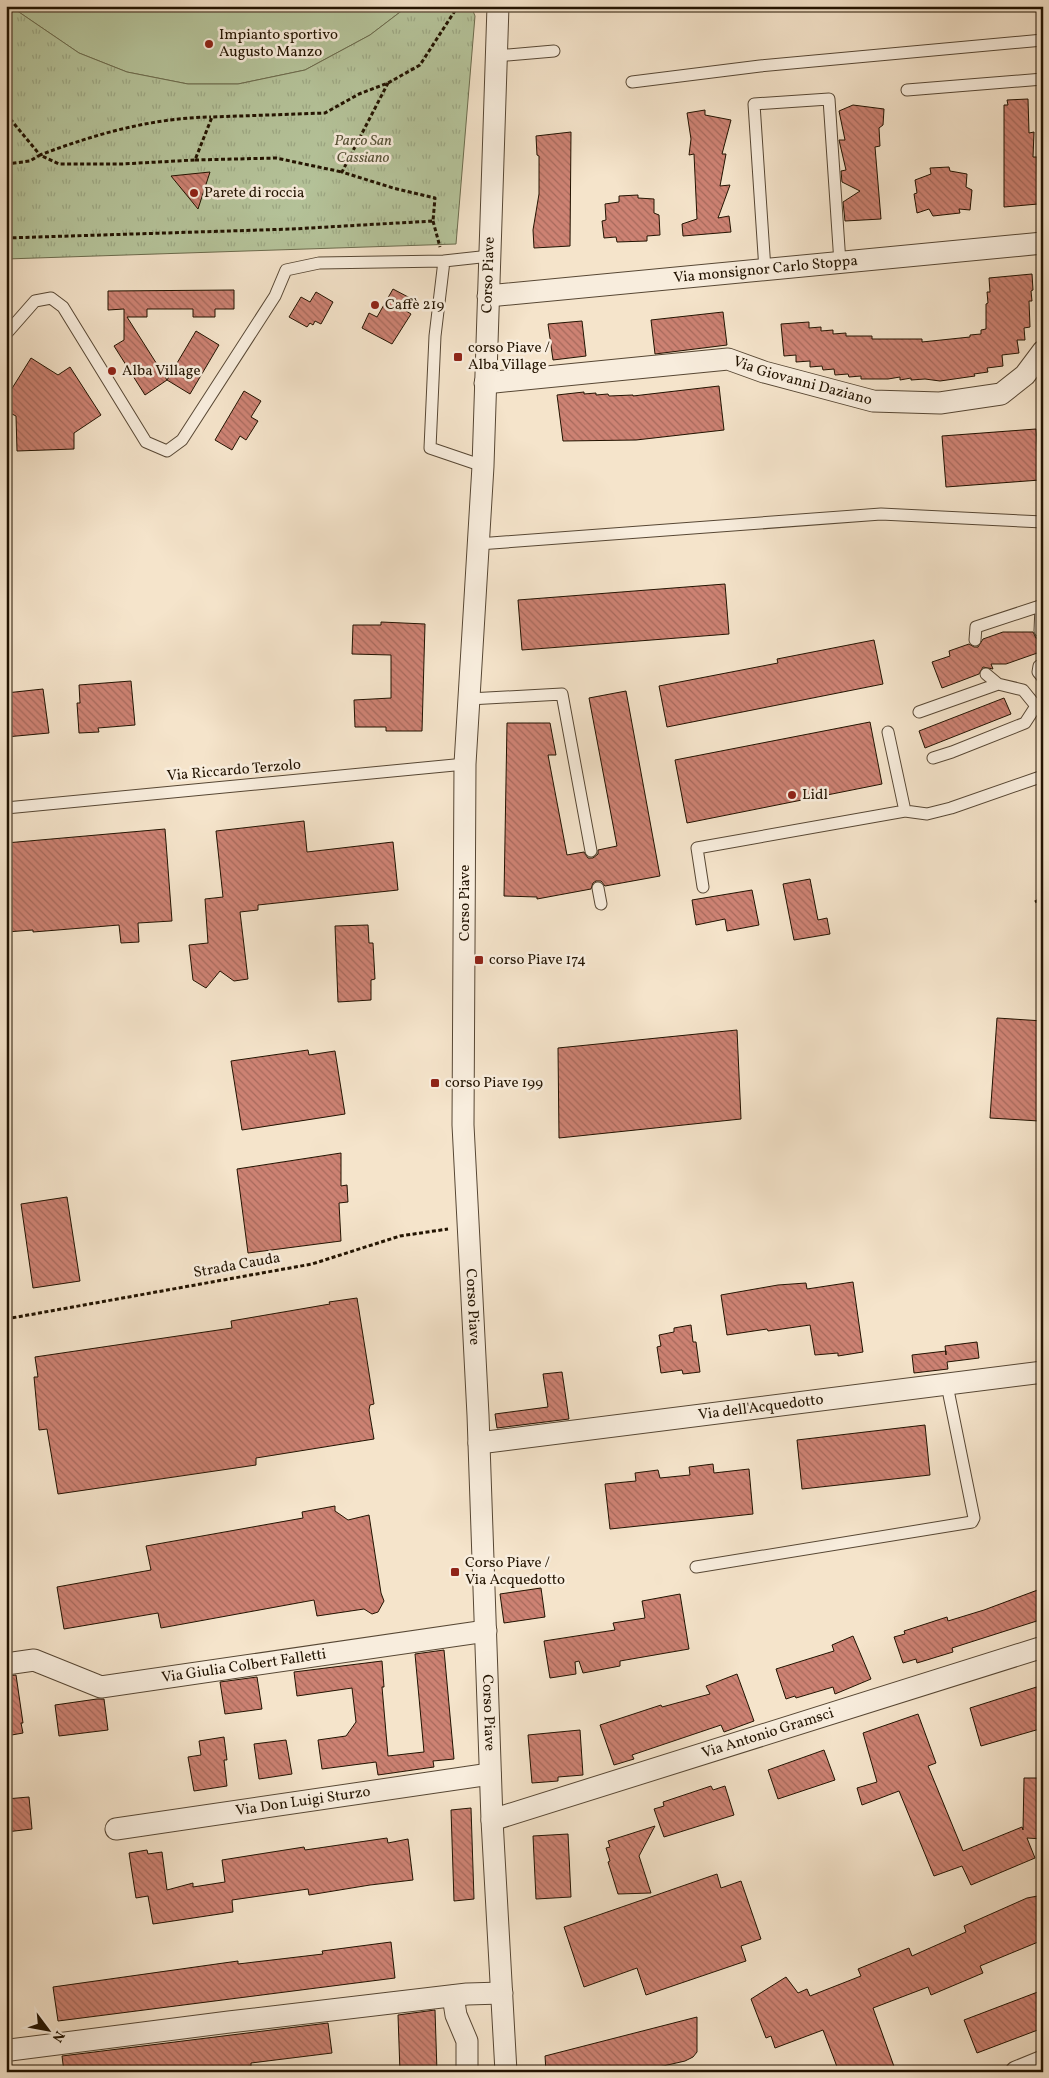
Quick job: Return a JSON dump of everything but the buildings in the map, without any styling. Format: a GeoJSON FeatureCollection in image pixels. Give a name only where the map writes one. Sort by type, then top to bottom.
{"type":"FeatureCollection","features":[{"type":"Feature","properties":{"kind":"street","name":"Corso Piave"},"geometry":{"type":"LineString","coordinates":[[498,6],[483,466],[465,764],[463,1125],[479,1443],[492,1820],[506,2072]]}},
{"type":"Feature","properties":{"kind":"street","name":"Via monsignor Carlo Stoppa"},"geometry":{"type":"LineString","coordinates":[[488,296],[1043,243]]}},
{"type":"Feature","properties":{"kind":"street","name":"Via Giovanni Daziano"},"geometry":{"type":"LineString","coordinates":[[485,383],[728,359],[764,372],[873,401],[940,403],[1001,394],[1025,375],[1043,351]]}},
{"type":"Feature","properties":{"kind":"street","name":"Via dell'Acquedotto"},"geometry":{"type":"LineString","coordinates":[[479,1443],[1043,1372]]}},
{"type":"Feature","properties":{"kind":"street","name":"Via Giulia Colbert Falletti"},"geometry":{"type":"LineString","coordinates":[[6,1664],[34,1660],[101,1687],[486,1631]]}},
{"type":"Feature","properties":{"kind":"street","name":"Via Antonio Gramsci"},"geometry":{"type":"LineString","coordinates":[[492,1820],[1043,1647]]}},
{"type":"Feature","properties":{"kind":"street","name":"Via Don Luigi Sturzo"},"geometry":{"type":"LineString","coordinates":[[116,1829],[490,1774]]}},
{"type":"Feature","properties":{"kind":"street"},"geometry":{"type":"LineString","coordinates":[[10,2050],[453,1996],[502,1993]]}},
{"type":"Feature","properties":{"kind":"street"},"geometry":{"type":"LineString","coordinates":[[453,1996],[456,2015],[467,2041],[467,2072]]}},
{"type":"Feature","properties":{"kind":"street"},"geometry":{"type":"LineString","coordinates":[[1016,2072],[1043,2061]]}},
{"type":"Feature","properties":{"kind":"lane"},"geometry":{"type":"LineString","coordinates":[[632,82],[760,66],[1043,40]]}},
{"type":"Feature","properties":{"kind":"lane"},"geometry":{"type":"LineString","coordinates":[[496,56],[554,50]]}},
{"type":"Feature","properties":{"kind":"lane"},"geometry":{"type":"LineString","coordinates":[[907,90],[1043,79]]}},
{"type":"Feature","properties":{"kind":"lane"},"geometry":{"type":"LineString","coordinates":[[765,270],[754,104],[829,99],[840,263]]}},
{"type":"Feature","properties":{"kind":"lane"},"geometry":{"type":"LineString","coordinates":[[6,334],[35,301],[51,298],[63,307],[146,442],[168,451],[182,440],[188,432],[275,296],[286,270],[320,263],[444,261],[490,256]]}},
{"type":"Feature","properties":{"kind":"lane"},"geometry":{"type":"LineString","coordinates":[[444,261],[435,336],[430,448],[483,466]]}},
{"type":"Feature","properties":{"kind":"lane"},"geometry":{"type":"LineString","coordinates":[[478,544],[881,514],[1043,522]]}},
{"type":"Feature","properties":{"kind":"lane"},"geometry":{"type":"LineString","coordinates":[[976,640],[976,627],[1042,606],[1040,630]]}},
{"type":"Feature","properties":{"kind":"lane"},"geometry":{"type":"LineString","coordinates":[[1038,666],[1038,672],[1043,678]]}},
{"type":"Feature","properties":{"kind":"lane"},"geometry":{"type":"LineString","coordinates":[[934,758],[1025,723],[1039,706],[1023,690],[998,684],[986,674]]}},
{"type":"Feature","properties":{"kind":"lane"},"geometry":{"type":"LineString","coordinates":[[918,712],[998,684]]}},
{"type":"Feature","properties":{"kind":"lane"},"geometry":{"type":"LineString","coordinates":[[469,700],[562,694],[591,851]]}},
{"type":"Feature","properties":{"kind":"lane"},"geometry":{"type":"LineString","coordinates":[[888,732],[905,811]]}},
{"type":"Feature","properties":{"kind":"lane","name":"Via Riccardo Terzolo"},"geometry":{"type":"LineString","coordinates":[[6,808],[465,764]]}},
{"type":"Feature","properties":{"kind":"lane"},"geometry":{"type":"LineString","coordinates":[[703,887],[697,848],[905,811],[927,814],[951,808],[1043,776]]}},
{"type":"Feature","properties":{"kind":"lane"},"geometry":{"type":"LineString","coordinates":[[598,888],[601,904]]}},
{"type":"Feature","properties":{"kind":"lane"},"geometry":{"type":"LineString","coordinates":[[696,1568],[972,1522],[974,1518],[947,1385]]}},
{"type":"Feature","properties":{"kind":"path"},"geometry":{"type":"LineString","coordinates":[[6,164],[30,161],[40,155],[68,145],[134,126],[188,117],[325,114],[359,94],[388,83],[420,65],[458,6]]}},
{"type":"Feature","properties":{"kind":"path"},"geometry":{"type":"LineString","coordinates":[[342,172],[388,83]]}},
{"type":"Feature","properties":{"kind":"path"},"geometry":{"type":"LineString","coordinates":[[6,114],[40,155],[58,164],[122,164],[276,158],[342,172],[393,188],[436,198],[433,221],[444,261]]}},
{"type":"Feature","properties":{"kind":"path"},"geometry":{"type":"LineString","coordinates":[[195,160],[212,117]]}},
{"type":"Feature","properties":{"kind":"path"},"geometry":{"type":"LineString","coordinates":[[6,238],[292,229],[433,221]]}},
{"type":"Feature","properties":{"kind":"path"},"geometry":{"type":"LineString","coordinates":[[1035,902],[1043,898]]}},
{"type":"Feature","properties":{"kind":"path","name":"Strada Cauda"},"geometry":{"type":"LineString","coordinates":[[6,1319],[312,1264],[400,1236],[469,1226]]}},
{"type":"Feature","properties":{"kind":"green space","name":"Parco San Cassiano"},"geometry":{"type":"Polygon","coordinates":[[[6,6],[10,6],[79,53],[127,72],[188,84],[238,84],[305,70],[370,35],[408,6],[471,6],[475,16],[456,244],[6,259],[6,6]]]}},
{"type":"Feature","properties":{"kind":"green space","name":"Impianto sportivo Augusto Manzo"},"geometry":{"type":"Polygon","coordinates":[[[10,6],[408,6],[370,35],[305,70],[238,84],[188,84],[127,72],[79,53],[10,6]]]}},
{"type":"Feature","properties":{"kind":"place","name":"Impianto sportivo Augusto Manzo"},"geometry":{"type":"Point","coordinates":[209,44]}},
{"type":"Feature","properties":{"kind":"place","name":"Parete di roccia"},"geometry":{"type":"Point","coordinates":[194,193]}},
{"type":"Feature","properties":{"kind":"place","name":"Caffè 219"},"geometry":{"type":"Point","coordinates":[375,305]}},
{"type":"Feature","properties":{"kind":"place","name":"corso Piave / Alba Village"},"geometry":{"type":"Point","coordinates":[458,357]}},
{"type":"Feature","properties":{"kind":"place","name":"Alba Village"},"geometry":{"type":"Point","coordinates":[112,371]}},
{"type":"Feature","properties":{"kind":"place","name":"Lidl"},"geometry":{"type":"Point","coordinates":[792,795]}},
{"type":"Feature","properties":{"kind":"place","name":"corso Piave 174"},"geometry":{"type":"Point","coordinates":[479,960]}},
{"type":"Feature","properties":{"kind":"place","name":"corso Piave 199"},"geometry":{"type":"Point","coordinates":[435,1083]}},
{"type":"Feature","properties":{"kind":"place","name":"Corso Piave / Via Acquedotto"},"geometry":{"type":"Point","coordinates":[455,1572]}}]}
